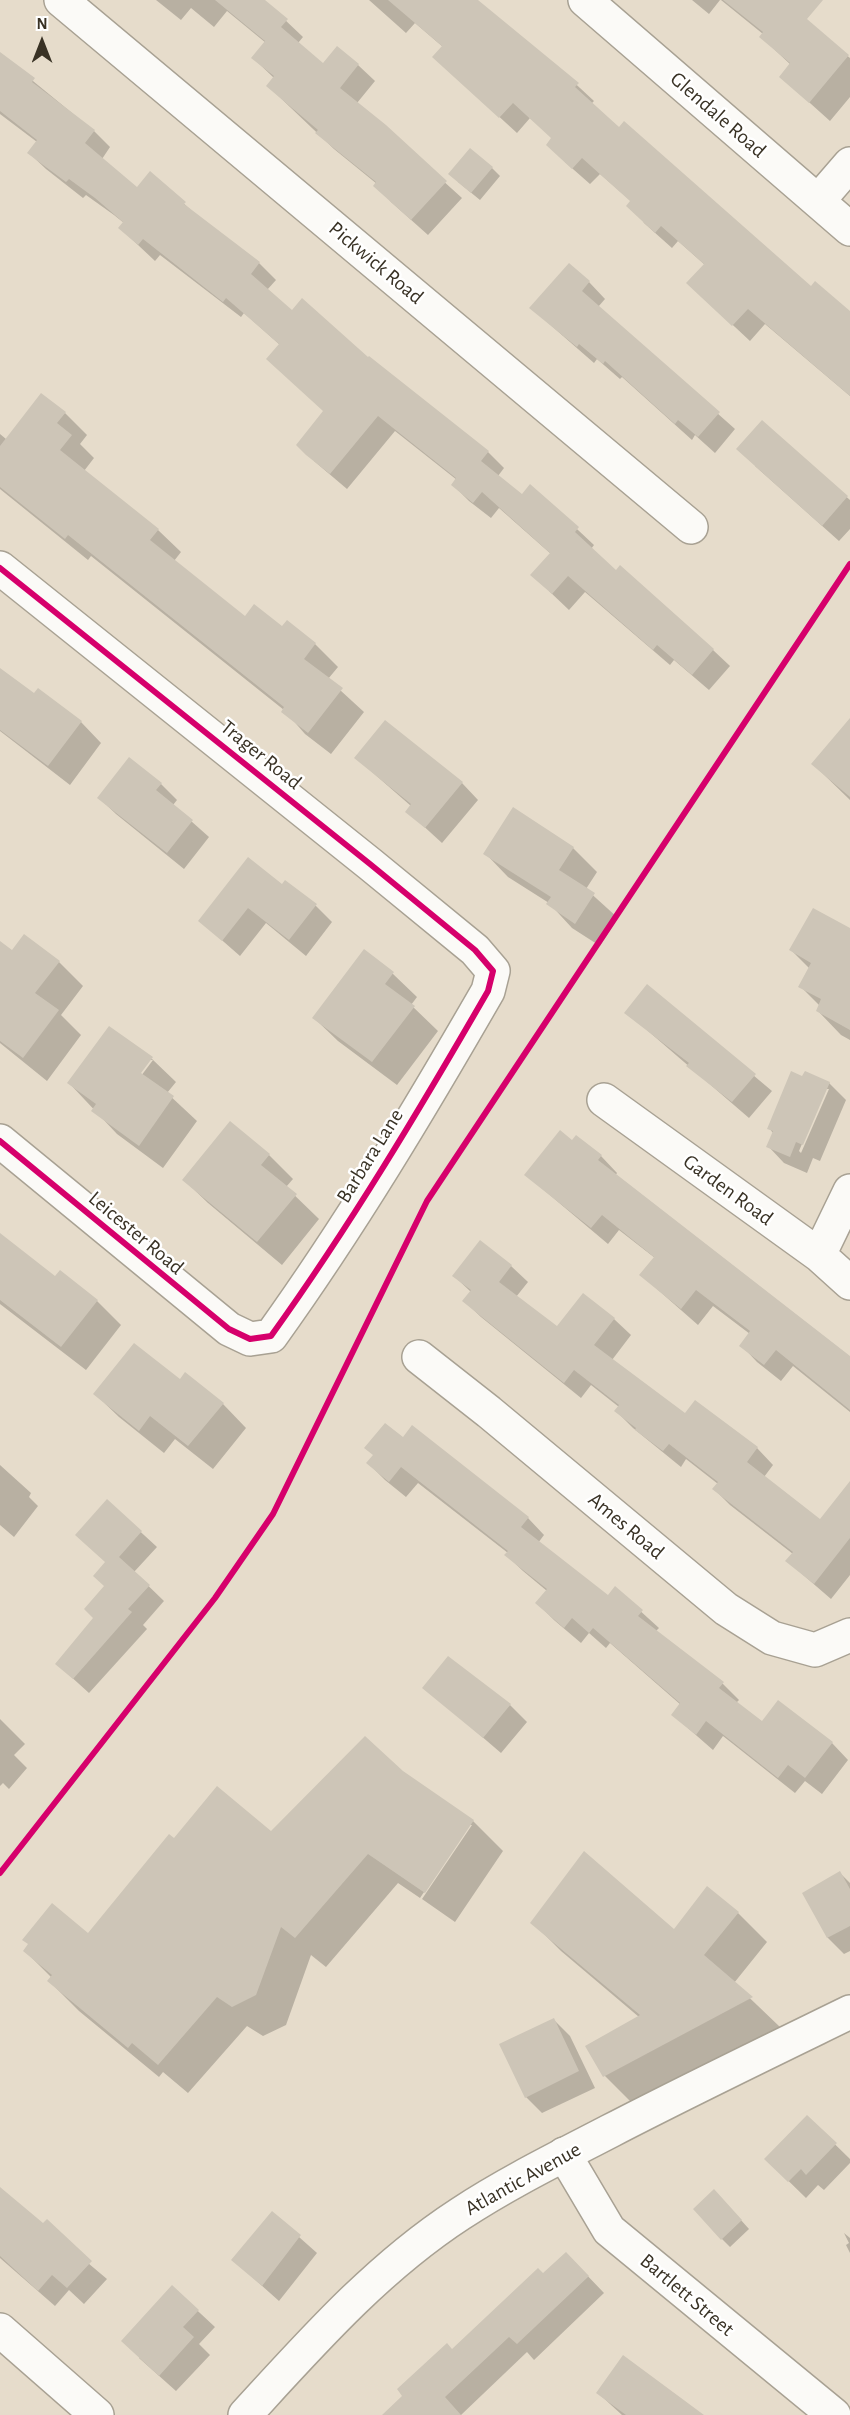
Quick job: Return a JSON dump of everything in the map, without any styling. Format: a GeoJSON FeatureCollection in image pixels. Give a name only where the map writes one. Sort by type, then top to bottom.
{"type":"FeatureCollection","features":[{"type":"Feature","properties":{"kind":"street","name":"Pickwick Road"},"geometry":{"type":"LineString","coordinates":[[61,0],[691,527]]}},
{"type":"Feature","properties":{"kind":"street","name":"Glendale Road"},"geometry":{"type":"LineString","coordinates":[[585,0],[850,229]]}},
{"type":"Feature","properties":{"kind":"street"},"geometry":{"type":"LineString","coordinates":[[818,201],[850,164]]}},
{"type":"Feature","properties":{"kind":"street","name":"Trager Road"},"geometry":{"type":"LineString","coordinates":[[0,568],[475,950],[493,971],[492,976]]}},
{"type":"Feature","properties":{"kind":"street","name":"Barbara Lane"},"geometry":{"type":"LineString","coordinates":[[258,1338],[271,1336],[353,1215],[422,1105],[488,991],[492,976]]}},
{"type":"Feature","properties":{"kind":"street","name":"Garden Road"},"geometry":{"type":"LineString","coordinates":[[604,1100],[819,1255],[850,1282]]}},
{"type":"Feature","properties":{"kind":"street","name":"Leicester Road"},"geometry":{"type":"LineString","coordinates":[[0,1141],[229,1329],[250,1339],[258,1338]]}},
{"type":"Feature","properties":{"kind":"street"},"geometry":{"type":"LineString","coordinates":[[819,1255],[850,1191]]}},
{"type":"Feature","properties":{"kind":"street","name":"Ames Road"},"geometry":{"type":"LineString","coordinates":[[418,1358],[489,1412],[726,1609],[772,1638],[815,1650],[850,1635]]}},
{"type":"Feature","properties":{"kind":"street","name":"Atlantic Avenue"},"geometry":{"type":"LineString","coordinates":[[245,2415],[342,2310],[405,2255],[460,2214],[564,2154],[707,2080],[850,2012]]}},
{"type":"Feature","properties":{"kind":"street","name":"Bartlett Street"},"geometry":{"type":"LineString","coordinates":[[564,2154],[609,2230],[794,2385],[834,2415]]}},
{"type":"Feature","properties":{"kind":"street"},"geometry":{"type":"LineString","coordinates":[[0,2330],[97,2415]]}},
{"type":"Feature","properties":{"kind":"building"},"geometry":{"type":"Polygon","coordinates":[[[215,0],[265,0],[288,19],[281,27],[323,63],[337,46],[359,64],[340,88],[386,125],[447,181],[411,220],[373,186],[376,182],[315,133],[318,130],[266,86],[274,76],[251,58],[265,41],[215,0]]]}},
{"type":"Feature","properties":{"kind":"building"},"geometry":{"type":"Polygon","coordinates":[[[388,0],[478,0],[579,83],[575,87],[619,127],[624,121],[811,286],[815,281],[850,311],[850,396],[748,309],[732,326],[686,283],[704,264],[661,226],[655,233],[626,206],[630,201],[582,158],[572,169],[546,145],[551,138],[513,103],[499,118],[432,57],[442,46],[388,0]]]}},
{"type":"Feature","properties":{"kind":"building"},"geometry":{"type":"Polygon","coordinates":[[[723,0],[823,0],[807,19],[849,55],[809,103],[779,77],[790,63],[759,37],[763,32],[723,0]]]}},
{"type":"Feature","properties":{"kind":"building"},"geometry":{"type":"Polygon","coordinates":[[[0,52],[35,78],[32,82],[95,130],[85,143],[137,187],[150,171],[186,202],[184,204],[260,262],[251,274],[292,310],[302,298],[368,357],[489,451],[481,461],[522,494],[530,484],[579,527],[575,532],[616,570],[620,565],[714,649],[692,675],[657,645],[653,650],[568,576],[552,594],[530,575],[550,553],[482,492],[473,503],[451,485],[456,478],[378,416],[330,474],[306,455],[296,445],[323,411],[266,359],[279,344],[226,298],[223,302],[143,239],[138,245],[118,228],[123,222],[95,198],[69,179],[66,182],[27,153],[37,140],[0,111],[0,52]]]}},
{"type":"Feature","properties":{"kind":"building"},"geometry":{"type":"Polygon","coordinates":[[[470,148],[493,167],[471,193],[448,174],[470,148]]]}},
{"type":"Feature","properties":{"kind":"building"},"geometry":{"type":"Polygon","coordinates":[[[569,263],[590,281],[582,291],[720,412],[698,437],[678,420],[675,424],[605,361],[603,364],[579,344],[577,347],[529,308],[569,263]]]}},
{"type":"Feature","properties":{"kind":"building"},"geometry":{"type":"Polygon","coordinates":[[[41,393],[66,412],[57,423],[72,435],[60,450],[159,529],[150,540],[245,616],[254,604],[282,626],[287,620],[316,643],[304,659],[343,688],[308,733],[281,712],[284,707],[68,535],[65,539],[0,487],[0,446],[41,393]]]}},
{"type":"Feature","properties":{"kind":"building"},"geometry":{"type":"Polygon","coordinates":[[[762,420],[848,496],[822,526],[736,449],[762,420]]]}},
{"type":"Feature","properties":{"kind":"building"},"geometry":{"type":"Polygon","coordinates":[[[0,668],[34,693],[38,688],[82,721],[48,766],[0,730],[0,668]]]}},
{"type":"Feature","properties":{"kind":"building"},"geometry":{"type":"Polygon","coordinates":[[[850,718],[850,797],[811,764],[850,718]]]}},
{"type":"Feature","properties":{"kind":"building"},"geometry":{"type":"Polygon","coordinates":[[[385,720],[463,782],[425,828],[405,812],[411,804],[354,758],[385,720]]]}},
{"type":"Feature","properties":{"kind":"building"},"geometry":{"type":"Polygon","coordinates":[[[129,757],[162,783],[156,790],[193,820],[167,853],[97,798],[129,757]]]}},
{"type":"Feature","properties":{"kind":"building"},"geometry":{"type":"Polygon","coordinates":[[[513,807],[574,847],[559,870],[595,893],[575,924],[546,904],[551,897],[483,854],[513,807]]]}},
{"type":"Feature","properties":{"kind":"building"},"geometry":{"type":"Polygon","coordinates":[[[248,857],[282,884],[285,880],[317,904],[289,940],[248,908],[222,941],[198,921],[248,857]]]}},
{"type":"Feature","properties":{"kind":"building"},"geometry":{"type":"Polygon","coordinates":[[[813,908],[850,928],[850,1030],[816,1011],[821,999],[798,987],[811,963],[789,950],[813,908]]]}},
{"type":"Feature","properties":{"kind":"building"},"geometry":{"type":"Polygon","coordinates":[[[24,934],[60,961],[35,993],[59,1010],[23,1058],[0,1041],[0,941],[12,950],[24,934]]]}},
{"type":"Feature","properties":{"kind":"building"},"geometry":{"type":"Polygon","coordinates":[[[364,949],[394,972],[385,984],[415,1006],[372,1062],[312,1018],[364,949]]]}},
{"type":"Feature","properties":{"kind":"building"},"geometry":{"type":"Polygon","coordinates":[[[647,984],[756,1074],[732,1102],[686,1066],[689,1063],[624,1013],[647,984]]]}},
{"type":"Feature","properties":{"kind":"building"},"geometry":{"type":"Polygon","coordinates":[[[109,1026],[153,1057],[141,1073],[174,1096],[139,1146],[91,1111],[96,1104],[67,1083],[109,1026]]]}},
{"type":"Feature","properties":{"kind":"building"},"geometry":{"type":"Polygon","coordinates":[[[791,1071],[802,1076],[805,1071],[830,1082],[803,1145],[796,1142],[790,1157],[766,1147],[773,1131],[767,1129],[791,1071]]]}},
{"type":"Feature","properties":{"kind":"building"},"geometry":{"type":"Polygon","coordinates":[[[230,1121],[270,1154],[261,1165],[297,1194],[257,1242],[182,1180],[230,1121]]]}},
{"type":"Feature","properties":{"kind":"building"},"geometry":{"type":"Polygon","coordinates":[[[560,1130],[572,1140],[576,1135],[602,1155],[598,1160],[850,1356],[850,1410],[776,1350],[764,1365],[739,1346],[750,1331],[696,1290],[681,1309],[639,1275],[654,1257],[602,1215],[591,1228],[524,1175],[560,1130]]]}},
{"type":"Feature","properties":{"kind":"building"},"geometry":{"type":"Polygon","coordinates":[[[0,1233],[55,1276],[60,1270],[98,1300],[61,1347],[0,1300],[0,1233]]]}},
{"type":"Feature","properties":{"kind":"building"},"geometry":{"type":"Polygon","coordinates":[[[480,1240],[512,1265],[499,1282],[557,1326],[583,1293],[615,1318],[594,1345],[685,1413],[695,1400],[758,1447],[747,1462],[820,1519],[850,1481],[850,1538],[814,1584],[785,1561],[793,1552],[712,1489],[718,1482],[669,1444],[663,1451],[635,1430],[636,1428],[614,1411],[619,1405],[574,1370],[564,1383],[462,1301],[471,1290],[452,1276],[480,1240]]]}},
{"type":"Feature","properties":{"kind":"building"},"geometry":{"type":"Polygon","coordinates":[[[134,1343],[180,1379],[185,1372],[224,1403],[188,1446],[150,1416],[139,1431],[93,1394],[134,1343]]]}},
{"type":"Feature","properties":{"kind":"building"},"geometry":{"type":"Polygon","coordinates":[[[385,1423],[403,1437],[412,1425],[529,1517],[521,1527],[608,1595],[615,1586],[643,1610],[638,1616],[724,1682],[719,1688],[762,1721],[778,1700],[833,1742],[805,1778],[788,1765],[778,1778],[706,1721],[696,1735],[671,1715],[680,1703],[593,1628],[589,1633],[572,1618],[564,1628],[535,1603],[547,1589],[504,1555],[508,1551],[401,1467],[389,1482],[366,1463],[373,1455],[364,1448],[385,1423]]]}},
{"type":"Feature","properties":{"kind":"building"},"geometry":{"type":"Polygon","coordinates":[[[107,1499],[142,1531],[119,1557],[150,1585],[128,1609],[132,1612],[73,1679],[55,1664],[93,1618],[84,1609],[104,1586],[93,1576],[105,1562],[75,1535],[107,1499]]]}},
{"type":"Feature","properties":{"kind":"building"},"geometry":{"type":"Polygon","coordinates":[[[448,1656],[511,1704],[483,1738],[422,1688],[448,1656]]]}},
{"type":"Feature","properties":{"kind":"building"},"geometry":{"type":"Polygon","coordinates":[[[365,1736],[403,1771],[474,1820],[425,1893],[368,1854],[295,1938],[281,1927],[256,1995],[232,2007],[217,1997],[158,2065],[132,2043],[128,2048],[47,1981],[52,1975],[23,1951],[28,1944],[22,1940],[52,1903],[88,1933],[169,1834],[174,1838],[217,1786],[271,1831],[365,1736]]]}},
{"type":"Feature","properties":{"kind":"building"},"geometry":{"type":"Polygon","coordinates":[[[584,1851],[674,1929],[707,1886],[739,1912],[704,1955],[753,1997],[603,2077],[585,2046],[640,2015],[530,1923],[584,1851]]]}},
{"type":"Feature","properties":{"kind":"building"},"geometry":{"type":"Polygon","coordinates":[[[840,1871],[850,1889],[850,1926],[827,1938],[802,1893],[840,1871]]]}},
{"type":"Feature","properties":{"kind":"building"},"geometry":{"type":"Polygon","coordinates":[[[554,2018],[579,2071],[525,2098],[499,2044],[554,2018]]]}},
{"type":"Feature","properties":{"kind":"building"},"geometry":{"type":"Polygon","coordinates":[[[807,2115],[837,2143],[806,2175],[801,2169],[788,2182],[764,2159],[807,2115]]]}},
{"type":"Feature","properties":{"kind":"building"},"geometry":{"type":"Polygon","coordinates":[[[0,2187],[43,2223],[47,2219],[92,2261],[67,2288],[52,2275],[38,2291],[0,2256],[0,2187]]]}},
{"type":"Feature","properties":{"kind":"building"},"geometry":{"type":"Polygon","coordinates":[[[714,2189],[742,2220],[721,2240],[693,2209],[714,2189]]]}},
{"type":"Feature","properties":{"kind":"building"},"geometry":{"type":"Polygon","coordinates":[[[272,2211],[301,2235],[262,2286],[231,2260],[272,2211]]]}},
{"type":"Feature","properties":{"kind":"building"},"geometry":{"type":"Polygon","coordinates":[[[566,2252],[589,2276],[517,2344],[509,2337],[445,2397],[461,2415],[382,2415],[402,2396],[397,2389],[447,2343],[452,2349],[538,2268],[543,2273],[566,2252]]]}},
{"type":"Feature","properties":{"kind":"building"},"geometry":{"type":"Polygon","coordinates":[[[172,2285],[199,2310],[183,2327],[194,2337],[159,2376],[121,2341],[172,2285]]]}},
{"type":"Feature","properties":{"kind":"building"},"geometry":{"type":"Polygon","coordinates":[[[623,2355],[704,2415],[626,2415],[596,2393],[623,2355]]]}},
{"type":"Feature","properties":{"kind":"cycle path"},"geometry":{"type":"LineString","coordinates":[[0,1873],[215,1598],[273,1514],[427,1201],[850,564]]}},
{"type":"Feature","properties":{"kind":"cycle path"},"geometry":{"type":"LineString","coordinates":[[0,568],[370,864],[475,950],[493,971],[488,991],[410,1123],[329,1252],[271,1336],[250,1339],[229,1329],[0,1141]]}}]}
